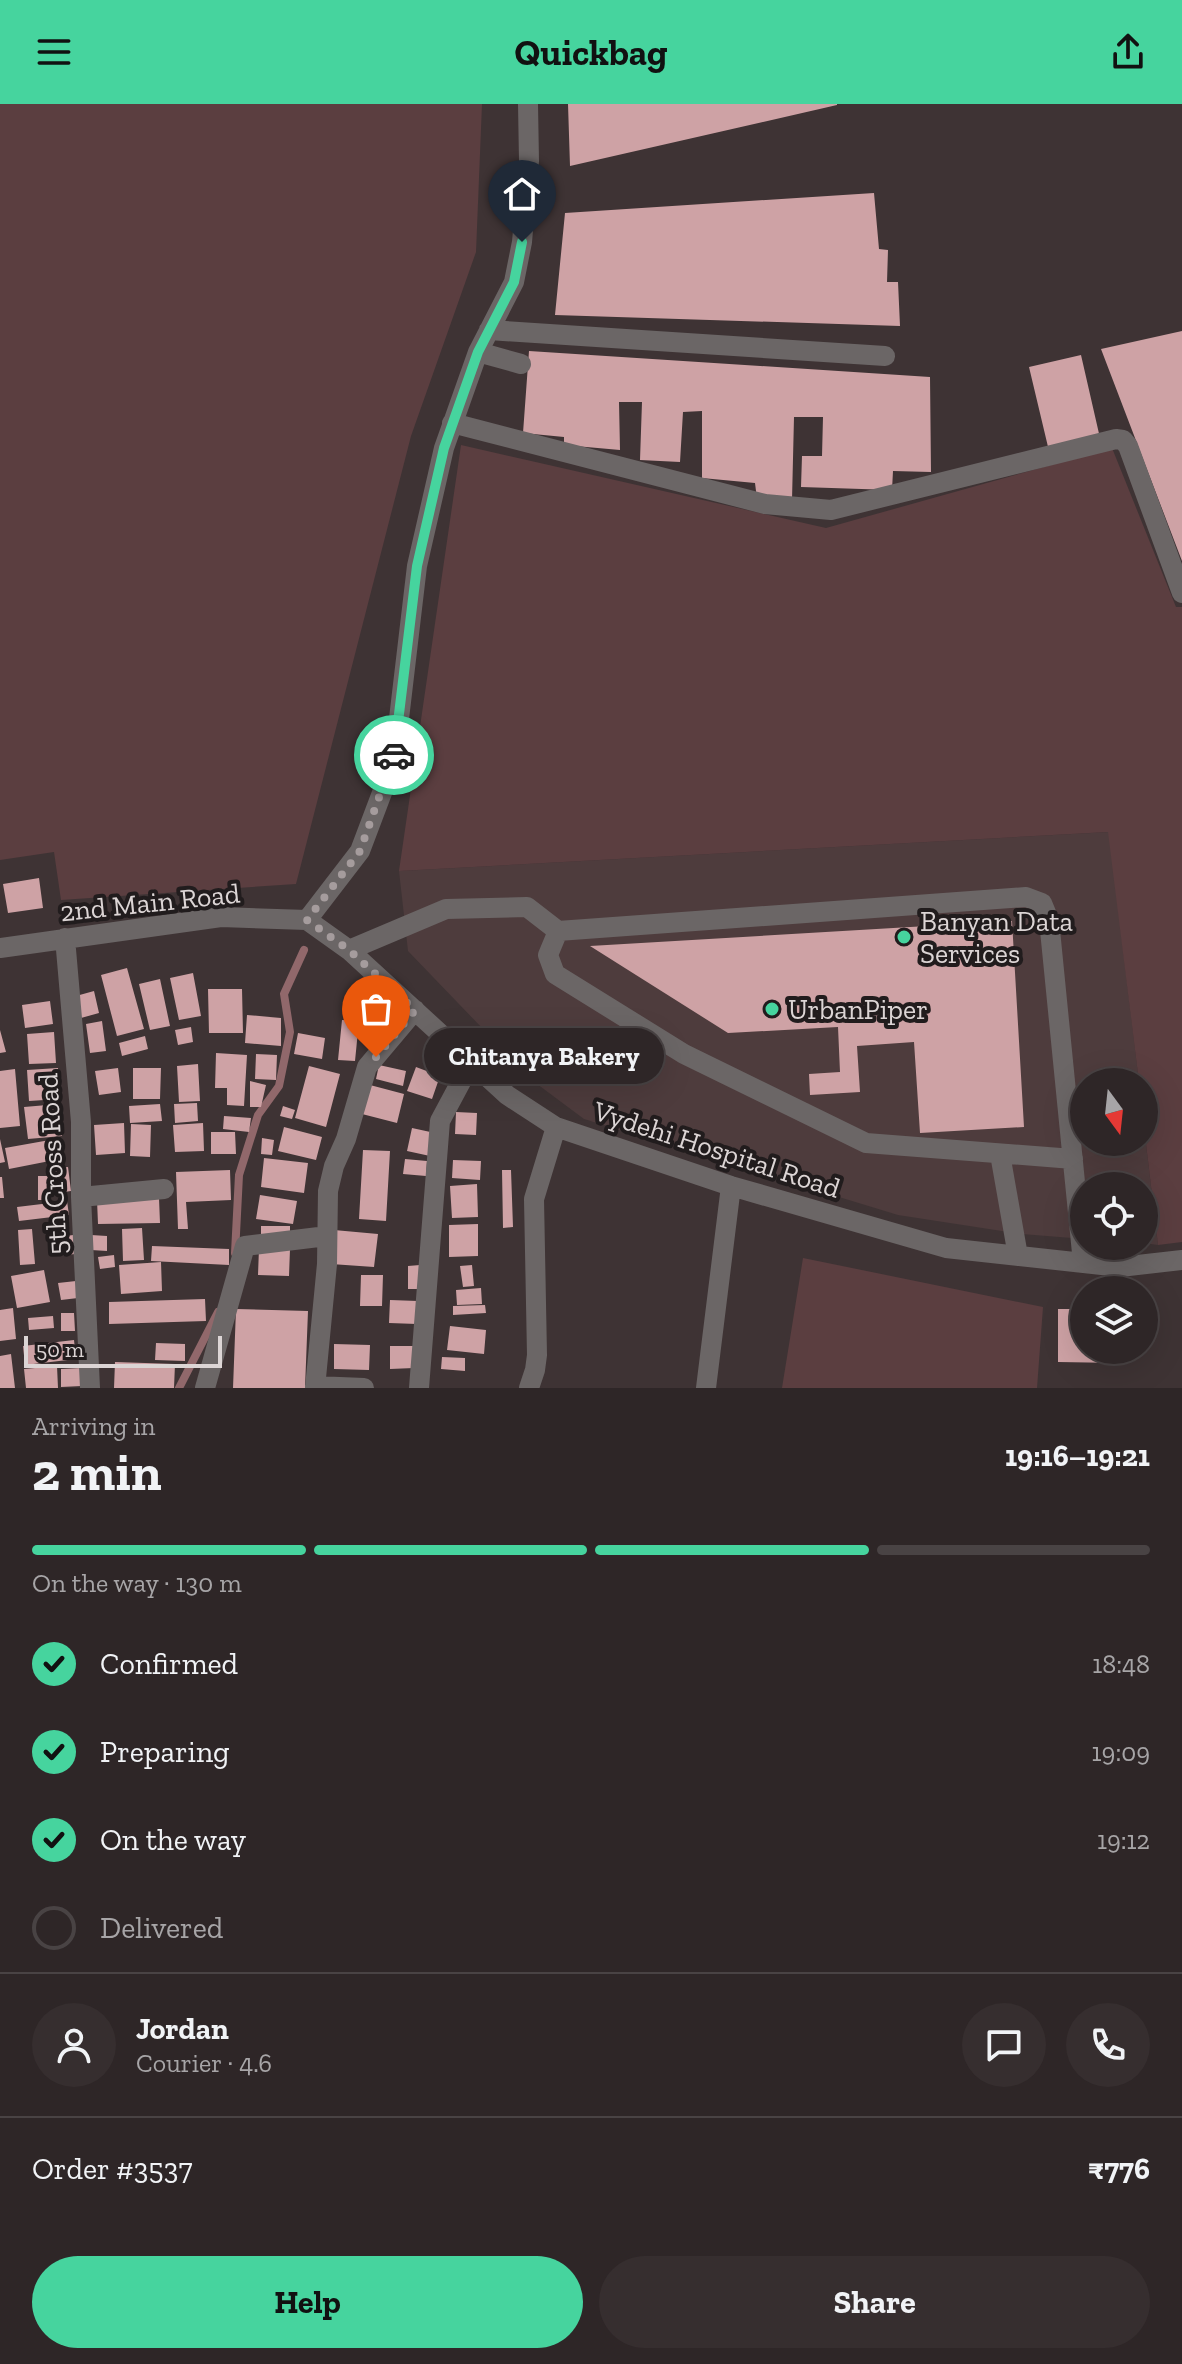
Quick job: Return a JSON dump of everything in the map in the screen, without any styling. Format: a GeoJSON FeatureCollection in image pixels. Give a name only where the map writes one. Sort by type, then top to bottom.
{"type":"FeatureCollection","features":[{"type":"Feature","properties":{"kind":"street"},"geometry":{"type":"LineString","coordinates":[[307,920],[360,851],[394,761],[417,566],[444,448],[478,352],[514,282],[522,242],[529,161],[528,104]]}},
{"type":"Feature","properties":{"kind":"street"},"geometry":{"type":"LineString","coordinates":[[489,330],[885,356]]}},
{"type":"Feature","properties":{"kind":"street"},"geometry":{"type":"LineString","coordinates":[[478,352],[521,364]]}},
{"type":"Feature","properties":{"kind":"street"},"geometry":{"type":"LineString","coordinates":[[452,423],[765,504],[831,510],[1116,439],[1123,440],[1128,446],[1182,593]]}},
{"type":"Feature","properties":{"kind":"street"},"geometry":{"type":"LineString","coordinates":[[349,950],[446,909],[527,907],[558,931],[1026,897],[1042,903],[1049,920],[1083,1263]]}},
{"type":"Feature","properties":{"kind":"street","name":"2nd Main Road"},"geometry":{"type":"LineString","coordinates":[[0,948],[221,917],[307,920]]}},
{"type":"Feature","properties":{"kind":"street","name":"Vydehi Hospital Road"},"geometry":{"type":"LineString","coordinates":[[307,920],[349,950],[507,1095],[556,1127],[731,1186],[946,1248],[1120,1267],[1182,1260]]}},
{"type":"Feature","properties":{"kind":"street"},"geometry":{"type":"LineString","coordinates":[[558,931],[548,955],[555,974],[684,1054],[866,1143],[1073,1159]]}},
{"type":"Feature","properties":{"kind":"street","name":"5th Cross Road"},"geometry":{"type":"LineString","coordinates":[[65,938],[81,1122],[81,1197],[90,1388]]}},
{"type":"Feature","properties":{"kind":"street"},"geometry":{"type":"LineString","coordinates":[[364,1388],[315,1387],[327,1264],[328,1191],[367,1067],[415,1010]]}},
{"type":"Feature","properties":{"kind":"street"},"geometry":{"type":"LineString","coordinates":[[419,1388],[440,1121],[471,1063]]}},
{"type":"Feature","properties":{"kind":"street"},"geometry":{"type":"LineString","coordinates":[[529,1388],[537,1355],[534,1199],[556,1127]]}},
{"type":"Feature","properties":{"kind":"street"},"geometry":{"type":"LineString","coordinates":[[1000,1154],[1018,1256]]}},
{"type":"Feature","properties":{"kind":"street"},"geometry":{"type":"LineString","coordinates":[[706,1388],[731,1186]]}},
{"type":"Feature","properties":{"kind":"street"},"geometry":{"type":"LineString","coordinates":[[81,1197],[164,1189]]}},
{"type":"Feature","properties":{"kind":"street"},"geometry":{"type":"LineString","coordinates":[[205,1388],[245,1246],[327,1236]]}},
{"type":"Feature","properties":{"kind":"shaded area"},"geometry":{"type":"Polygon","coordinates":[[[0,104],[482,104],[476,252],[411,436],[296,884],[61,900],[54,852],[0,860],[0,104]]]}},
{"type":"Feature","properties":{"kind":"shaded area"},"geometry":{"type":"Polygon","coordinates":[[[461,445],[826,528],[1112,448],[1176,607],[1182,607],[1182,1242],[1158,1245],[1158,1172],[1149,1172],[1147,1156],[1158,1156],[1158,1068],[1137,1068],[1108,832],[399,871],[461,445]]]}},
{"type":"Feature","properties":{"kind":"shaded area"},"geometry":{"type":"Polygon","coordinates":[[[1109,832],[1137,1068],[1070,1068],[1070,1156],[1147,1156],[1149,1172],[1070,1172],[1070,1238],[1022,1234],[898,1215],[584,1119],[533,1081],[408,951],[399,871],[1109,832]]]}},
{"type":"Feature","properties":{"kind":"shaded area"},"geometry":{"type":"Polygon","coordinates":[[[803,1258],[1043,1307],[1037,1388],[782,1388],[803,1258]]]}},
{"type":"Feature","properties":{"kind":"building"},"geometry":{"type":"Polygon","coordinates":[[[568,104],[837,104],[837,105],[570,166],[568,104]]]}},
{"type":"Feature","properties":{"kind":"building"},"geometry":{"type":"Polygon","coordinates":[[[874,193],[879,249],[888,250],[887,282],[898,282],[900,326],[555,315],[565,213],[874,193]]]}},
{"type":"Feature","properties":{"kind":"building"},"geometry":{"type":"Polygon","coordinates":[[[1182,331],[1182,561],[1101,349],[1182,331]]]}},
{"type":"Feature","properties":{"kind":"building"},"geometry":{"type":"Polygon","coordinates":[[[529,351],[930,377],[931,472],[893,471],[892,490],[801,487],[802,456],[822,456],[823,417],[794,417],[792,500],[757,499],[755,483],[702,478],[702,411],[683,412],[680,462],[640,460],[642,402],[619,402],[620,450],[564,445],[564,437],[523,433],[529,351]]]}},
{"type":"Feature","properties":{"kind":"building"},"geometry":{"type":"Polygon","coordinates":[[[1081,355],[1100,438],[1049,451],[1029,367],[1081,355]]]}},
{"type":"Feature","properties":{"kind":"building"},"geometry":{"type":"Polygon","coordinates":[[[39,878],[43,908],[8,913],[3,884],[39,878]]]}},
{"type":"Feature","properties":{"kind":"building"},"geometry":{"type":"Polygon","coordinates":[[[1012,921],[1024,1127],[920,1133],[914,1042],[857,1046],[860,1092],[810,1095],[809,1074],[840,1072],[838,1027],[728,1033],[590,946],[1012,921]]]}},
{"type":"Feature","properties":{"kind":"building"},"geometry":{"type":"Polygon","coordinates":[[[127,968],[144,1029],[117,1036],[101,975],[127,968]]]}},
{"type":"Feature","properties":{"kind":"building"},"geometry":{"type":"Polygon","coordinates":[[[193,973],[201,1016],[179,1020],[170,978],[193,973]]]}},
{"type":"Feature","properties":{"kind":"building"},"geometry":{"type":"Polygon","coordinates":[[[160,979],[170,1026],[150,1030],[139,984],[160,979]]]}},
{"type":"Feature","properties":{"kind":"building"},"geometry":{"type":"Polygon","coordinates":[[[208,989],[242,989],[243,1033],[209,1033],[208,989]]]}},
{"type":"Feature","properties":{"kind":"building"},"geometry":{"type":"Polygon","coordinates":[[[94,991],[99,1013],[81,1018],[76,996],[94,991]]]}},
{"type":"Feature","properties":{"kind":"building"},"geometry":{"type":"Polygon","coordinates":[[[50,1001],[53,1024],[25,1028],[22,1005],[50,1001]]]}},
{"type":"Feature","properties":{"kind":"building"},"geometry":{"type":"Polygon","coordinates":[[[247,1015],[281,1018],[281,1046],[245,1043],[247,1015]]]}},
{"type":"Feature","properties":{"kind":"building"},"geometry":{"type":"Polygon","coordinates":[[[342,1020],[359,1021],[355,1061],[338,1060],[342,1020]]]}},
{"type":"Feature","properties":{"kind":"building"},"geometry":{"type":"Polygon","coordinates":[[[102,1021],[106,1051],[90,1053],[86,1024],[102,1021]]]}},
{"type":"Feature","properties":{"kind":"building"},"geometry":{"type":"Polygon","coordinates":[[[191,1027],[193,1042],[178,1045],[175,1030],[191,1027]]]}},
{"type":"Feature","properties":{"kind":"building"},"geometry":{"type":"Polygon","coordinates":[[[0,1030],[6,1052],[0,1053],[0,1030]]]}},
{"type":"Feature","properties":{"kind":"building"},"geometry":{"type":"Polygon","coordinates":[[[54,1032],[56,1063],[29,1064],[27,1034],[54,1032]]]}},
{"type":"Feature","properties":{"kind":"building"},"geometry":{"type":"Polygon","coordinates":[[[298,1033],[325,1038],[322,1059],[294,1054],[298,1033]]]}},
{"type":"Feature","properties":{"kind":"building"},"geometry":{"type":"Polygon","coordinates":[[[145,1036],[148,1049],[122,1056],[119,1043],[145,1036]]]}},
{"type":"Feature","properties":{"kind":"building"},"geometry":{"type":"Polygon","coordinates":[[[216,1053],[247,1055],[244,1106],[227,1105],[227,1088],[215,1088],[216,1053]]]}},
{"type":"Feature","properties":{"kind":"building"},"geometry":{"type":"Polygon","coordinates":[[[256,1054],[277,1055],[276,1080],[255,1079],[256,1054]]]}},
{"type":"Feature","properties":{"kind":"building"},"geometry":{"type":"Polygon","coordinates":[[[198,1064],[200,1101],[179,1102],[177,1066],[198,1064]]]}},
{"type":"Feature","properties":{"kind":"building"},"geometry":{"type":"Polygon","coordinates":[[[379,1065],[406,1071],[403,1086],[376,1079],[379,1065]]]}},
{"type":"Feature","properties":{"kind":"building"},"geometry":{"type":"Polygon","coordinates":[[[309,1066],[340,1074],[326,1127],[295,1118],[309,1066]]]}},
{"type":"Feature","properties":{"kind":"building"},"geometry":{"type":"Polygon","coordinates":[[[416,1067],[440,1076],[432,1099],[407,1091],[416,1067]]]}},
{"type":"Feature","properties":{"kind":"building"},"geometry":{"type":"Polygon","coordinates":[[[58,1068],[60,1099],[29,1101],[27,1070],[58,1068]]]}},
{"type":"Feature","properties":{"kind":"building"},"geometry":{"type":"Polygon","coordinates":[[[118,1068],[121,1092],[99,1095],[95,1071],[118,1068]]]}},
{"type":"Feature","properties":{"kind":"building"},"geometry":{"type":"Polygon","coordinates":[[[133,1068],[161,1068],[160,1099],[133,1099],[133,1068]]]}},
{"type":"Feature","properties":{"kind":"building"},"geometry":{"type":"Polygon","coordinates":[[[15,1069],[20,1126],[0,1128],[0,1071],[15,1069]]]}},
{"type":"Feature","properties":{"kind":"building"},"geometry":{"type":"Polygon","coordinates":[[[250,1081],[266,1085],[261,1107],[250,1107],[250,1081]]]}},
{"type":"Feature","properties":{"kind":"building"},"geometry":{"type":"Polygon","coordinates":[[[370,1085],[404,1094],[397,1123],[362,1114],[370,1085]]]}},
{"type":"Feature","properties":{"kind":"building"},"geometry":{"type":"Polygon","coordinates":[[[197,1103],[198,1121],[175,1123],[174,1104],[197,1103]]]}},
{"type":"Feature","properties":{"kind":"building"},"geometry":{"type":"Polygon","coordinates":[[[59,1104],[62,1136],[28,1139],[24,1107],[59,1104]]]}},
{"type":"Feature","properties":{"kind":"building"},"geometry":{"type":"Polygon","coordinates":[[[160,1104],[162,1121],[130,1123],[129,1106],[160,1104]]]}},
{"type":"Feature","properties":{"kind":"building"},"geometry":{"type":"Polygon","coordinates":[[[283,1106],[295,1110],[292,1119],[280,1116],[283,1106]]]}},
{"type":"Feature","properties":{"kind":"building"},"geometry":{"type":"Polygon","coordinates":[[[456,1112],[477,1113],[476,1135],[455,1134],[456,1112]]]}},
{"type":"Feature","properties":{"kind":"building"},"geometry":{"type":"Polygon","coordinates":[[[224,1116],[251,1118],[249,1132],[223,1129],[224,1116]]]}},
{"type":"Feature","properties":{"kind":"building"},"geometry":{"type":"Polygon","coordinates":[[[124,1123],[125,1153],[96,1155],[94,1125],[124,1123]]]}},
{"type":"Feature","properties":{"kind":"building"},"geometry":{"type":"Polygon","coordinates":[[[203,1123],[204,1151],[175,1152],[173,1125],[203,1123]]]}},
{"type":"Feature","properties":{"kind":"building"},"geometry":{"type":"Polygon","coordinates":[[[131,1124],[151,1125],[150,1157],[130,1156],[131,1124]]]}},
{"type":"Feature","properties":{"kind":"building"},"geometry":{"type":"Polygon","coordinates":[[[284,1127],[322,1137],[316,1160],[278,1151],[284,1127]]]}},
{"type":"Feature","properties":{"kind":"building"},"geometry":{"type":"Polygon","coordinates":[[[412,1128],[435,1133],[430,1156],[407,1151],[412,1128]]]}},
{"type":"Feature","properties":{"kind":"building"},"geometry":{"type":"Polygon","coordinates":[[[211,1132],[235,1132],[236,1154],[211,1154],[211,1132]]]}},
{"type":"Feature","properties":{"kind":"building"},"geometry":{"type":"Polygon","coordinates":[[[61,1138],[65,1158],[9,1169],[5,1148],[61,1138]]]}},
{"type":"Feature","properties":{"kind":"building"},"geometry":{"type":"Polygon","coordinates":[[[262,1138],[274,1140],[272,1155],[261,1154],[262,1138]]]}},
{"type":"Feature","properties":{"kind":"building"},"geometry":{"type":"Polygon","coordinates":[[[0,1139],[5,1162],[0,1163],[0,1139]]]}},
{"type":"Feature","properties":{"kind":"building"},"geometry":{"type":"Polygon","coordinates":[[[363,1150],[390,1151],[386,1221],[359,1219],[363,1150]]]}},
{"type":"Feature","properties":{"kind":"building"},"geometry":{"type":"Polygon","coordinates":[[[264,1158],[308,1163],[304,1193],[261,1187],[264,1158]]]}},
{"type":"Feature","properties":{"kind":"building"},"geometry":{"type":"Polygon","coordinates":[[[405,1159],[427,1161],[426,1176],[403,1174],[405,1159]]]}},
{"type":"Feature","properties":{"kind":"building"},"geometry":{"type":"Polygon","coordinates":[[[453,1160],[481,1161],[480,1180],[452,1178],[453,1160]]]}},
{"type":"Feature","properties":{"kind":"building"},"geometry":{"type":"Polygon","coordinates":[[[68,1167],[71,1191],[57,1193],[54,1169],[68,1167]]]}},
{"type":"Feature","properties":{"kind":"building"},"geometry":{"type":"Polygon","coordinates":[[[230,1170],[231,1200],[186,1202],[188,1229],[178,1229],[176,1172],[230,1170]]]}},
{"type":"Feature","properties":{"kind":"building"},"geometry":{"type":"Polygon","coordinates":[[[502,1170],[511,1170],[513,1227],[503,1228],[502,1170]]]}},
{"type":"Feature","properties":{"kind":"building"},"geometry":{"type":"Polygon","coordinates":[[[38,1176],[51,1176],[50,1200],[38,1200],[38,1176]]]}},
{"type":"Feature","properties":{"kind":"building"},"geometry":{"type":"Polygon","coordinates":[[[2,1177],[4,1198],[0,1198],[2,1177]]]}},
{"type":"Feature","properties":{"kind":"building"},"geometry":{"type":"Polygon","coordinates":[[[477,1184],[478,1217],[452,1218],[450,1186],[477,1184]]]}},
{"type":"Feature","properties":{"kind":"building"},"geometry":{"type":"Polygon","coordinates":[[[260,1195],[297,1201],[293,1224],[256,1219],[260,1195]]]}},
{"type":"Feature","properties":{"kind":"building"},"geometry":{"type":"Polygon","coordinates":[[[159,1198],[160,1223],[98,1224],[97,1200],[159,1198]]]}},
{"type":"Feature","properties":{"kind":"building"},"geometry":{"type":"Polygon","coordinates":[[[67,1201],[69,1215],[19,1221],[17,1207],[67,1201]]]}},
{"type":"Feature","properties":{"kind":"building"},"geometry":{"type":"Polygon","coordinates":[[[478,1224],[478,1256],[449,1257],[449,1225],[478,1224]]]}},
{"type":"Feature","properties":{"kind":"building"},"geometry":{"type":"Polygon","coordinates":[[[261,1226],[290,1226],[290,1239],[261,1238],[261,1226]]]}},
{"type":"Feature","properties":{"kind":"building"},"geometry":{"type":"Polygon","coordinates":[[[142,1228],[144,1260],[123,1261],[122,1229],[142,1228]]]}},
{"type":"Feature","properties":{"kind":"building"},"geometry":{"type":"Polygon","coordinates":[[[32,1229],[35,1264],[20,1265],[18,1230],[32,1229]]]}},
{"type":"Feature","properties":{"kind":"building"},"geometry":{"type":"Polygon","coordinates":[[[334,1230],[378,1234],[374,1267],[331,1264],[334,1230]]]}},
{"type":"Feature","properties":{"kind":"building"},"geometry":{"type":"Polygon","coordinates":[[[73,1235],[76,1254],[62,1255],[60,1237],[73,1235]]]}},
{"type":"Feature","properties":{"kind":"building"},"geometry":{"type":"Polygon","coordinates":[[[91,1235],[107,1236],[107,1251],[91,1250],[91,1235]]]}},
{"type":"Feature","properties":{"kind":"building"},"geometry":{"type":"Polygon","coordinates":[[[152,1246],[229,1249],[229,1265],[151,1261],[152,1246]]]}},
{"type":"Feature","properties":{"kind":"building"},"geometry":{"type":"Polygon","coordinates":[[[259,1248],[290,1249],[289,1276],[258,1275],[259,1248]]]}},
{"type":"Feature","properties":{"kind":"building"},"geometry":{"type":"Polygon","coordinates":[[[114,1255],[115,1267],[100,1269],[98,1257],[114,1255]]]}},
{"type":"Feature","properties":{"kind":"building"},"geometry":{"type":"Polygon","coordinates":[[[161,1262],[162,1291],[121,1294],[119,1265],[161,1262]]]}},
{"type":"Feature","properties":{"kind":"building"},"geometry":{"type":"Polygon","coordinates":[[[420,1265],[420,1289],[408,1289],[408,1266],[420,1265]]]}},
{"type":"Feature","properties":{"kind":"building"},"geometry":{"type":"Polygon","coordinates":[[[472,1265],[474,1286],[463,1287],[460,1266],[472,1265]]]}},
{"type":"Feature","properties":{"kind":"building"},"geometry":{"type":"Polygon","coordinates":[[[44,1270],[50,1302],[17,1308],[11,1276],[44,1270]]]}},
{"type":"Feature","properties":{"kind":"building"},"geometry":{"type":"Polygon","coordinates":[[[361,1275],[383,1275],[382,1306],[360,1306],[361,1275]]]}},
{"type":"Feature","properties":{"kind":"building"},"geometry":{"type":"Polygon","coordinates":[[[76,1281],[78,1298],[61,1300],[58,1283],[76,1281]]]}},
{"type":"Feature","properties":{"kind":"building"},"geometry":{"type":"Polygon","coordinates":[[[481,1288],[482,1304],[457,1305],[456,1290],[481,1288]]]}},
{"type":"Feature","properties":{"kind":"building"},"geometry":{"type":"Polygon","coordinates":[[[205,1299],[206,1321],[109,1324],[109,1302],[205,1299]]]}},
{"type":"Feature","properties":{"kind":"building"},"geometry":{"type":"Polygon","coordinates":[[[390,1300],[418,1301],[417,1324],[389,1323],[390,1300]]]}},
{"type":"Feature","properties":{"kind":"building"},"geometry":{"type":"Polygon","coordinates":[[[485,1305],[486,1313],[453,1315],[453,1306],[485,1305]]]}},
{"type":"Feature","properties":{"kind":"building"},"geometry":{"type":"Polygon","coordinates":[[[13,1308],[16,1339],[0,1341],[0,1310],[13,1308]]]}},
{"type":"Feature","properties":{"kind":"building"},"geometry":{"type":"Polygon","coordinates":[[[236,1309],[308,1311],[305,1388],[233,1388],[236,1309]]]}},
{"type":"Feature","properties":{"kind":"building"},"geometry":{"type":"Polygon","coordinates":[[[1058,1309],[1070,1309],[1070,1362],[1058,1362],[1058,1309]]]}},
{"type":"Feature","properties":{"kind":"building"},"geometry":{"type":"Polygon","coordinates":[[[61,1313],[74,1313],[75,1331],[61,1331],[61,1313]]]}},
{"type":"Feature","properties":{"kind":"building"},"geometry":{"type":"Polygon","coordinates":[[[53,1316],[54,1328],[29,1330],[28,1318],[53,1316]]]}},
{"type":"Feature","properties":{"kind":"building"},"geometry":{"type":"Polygon","coordinates":[[[450,1326],[486,1330],[484,1354],[447,1350],[450,1326]]]}},
{"type":"Feature","properties":{"kind":"building"},"geometry":{"type":"Polygon","coordinates":[[[74,1340],[76,1359],[25,1365],[23,1346],[74,1340]]]}},
{"type":"Feature","properties":{"kind":"building"},"geometry":{"type":"Polygon","coordinates":[[[156,1343],[185,1344],[185,1361],[155,1360],[156,1343]]]}},
{"type":"Feature","properties":{"kind":"building"},"geometry":{"type":"Polygon","coordinates":[[[334,1344],[370,1345],[369,1370],[334,1369],[334,1344]]]}},
{"type":"Feature","properties":{"kind":"building"},"geometry":{"type":"Polygon","coordinates":[[[390,1346],[414,1346],[414,1368],[390,1369],[390,1346]]]}},
{"type":"Feature","properties":{"kind":"building"},"geometry":{"type":"Polygon","coordinates":[[[11,1354],[15,1388],[0,1388],[0,1356],[11,1354]]]}},
{"type":"Feature","properties":{"kind":"building"},"geometry":{"type":"Polygon","coordinates":[[[442,1357],[465,1358],[465,1371],[441,1369],[442,1357]]]}},
{"type":"Feature","properties":{"kind":"building"},"geometry":{"type":"Polygon","coordinates":[[[115,1362],[175,1364],[174,1388],[114,1388],[115,1362]]]}},
{"type":"Feature","properties":{"kind":"building"},"geometry":{"type":"Polygon","coordinates":[[[57,1366],[58,1388],[26,1388],[24,1369],[57,1366]]]}},
{"type":"Feature","properties":{"kind":"building"},"geometry":{"type":"Polygon","coordinates":[[[82,1368],[82,1386],[61,1387],[61,1369],[82,1368]]]}},
{"type":"Feature","properties":{"kind":"waterway"},"geometry":{"type":"LineString","coordinates":[[235,1253],[239,1175],[258,1115],[279,1086],[290,1032],[284,994],[304,950]]}},
{"type":"Feature","properties":{"kind":"waterway"},"geometry":{"type":"LineString","coordinates":[[179,1388],[218,1312]]}},
{"type":"Feature","properties":{"kind":"way so far"},"geometry":{"type":"LineString","coordinates":[[376,1057],[415,1010],[349,950],[307,920],[360,851],[394,755]]}},
{"type":"Feature","properties":{"kind":"place","name":"Banyan Data Services"},"geometry":{"type":"Point","coordinates":[904,937]}},
{"type":"Feature","properties":{"kind":"place","name":"UrbanPiper"},"geometry":{"type":"Point","coordinates":[772,1009]}},
{"type":"Feature","properties":{"kind":"place","name":"Chitanya Bakery"},"geometry":{"type":"Point","coordinates":[376,1057]}},
{"type":"Feature","properties":{"kind":"route"},"geometry":{"type":"LineString","coordinates":[[394,755],[417,566],[444,448],[478,352],[514,282],[522,242]]}}]}
